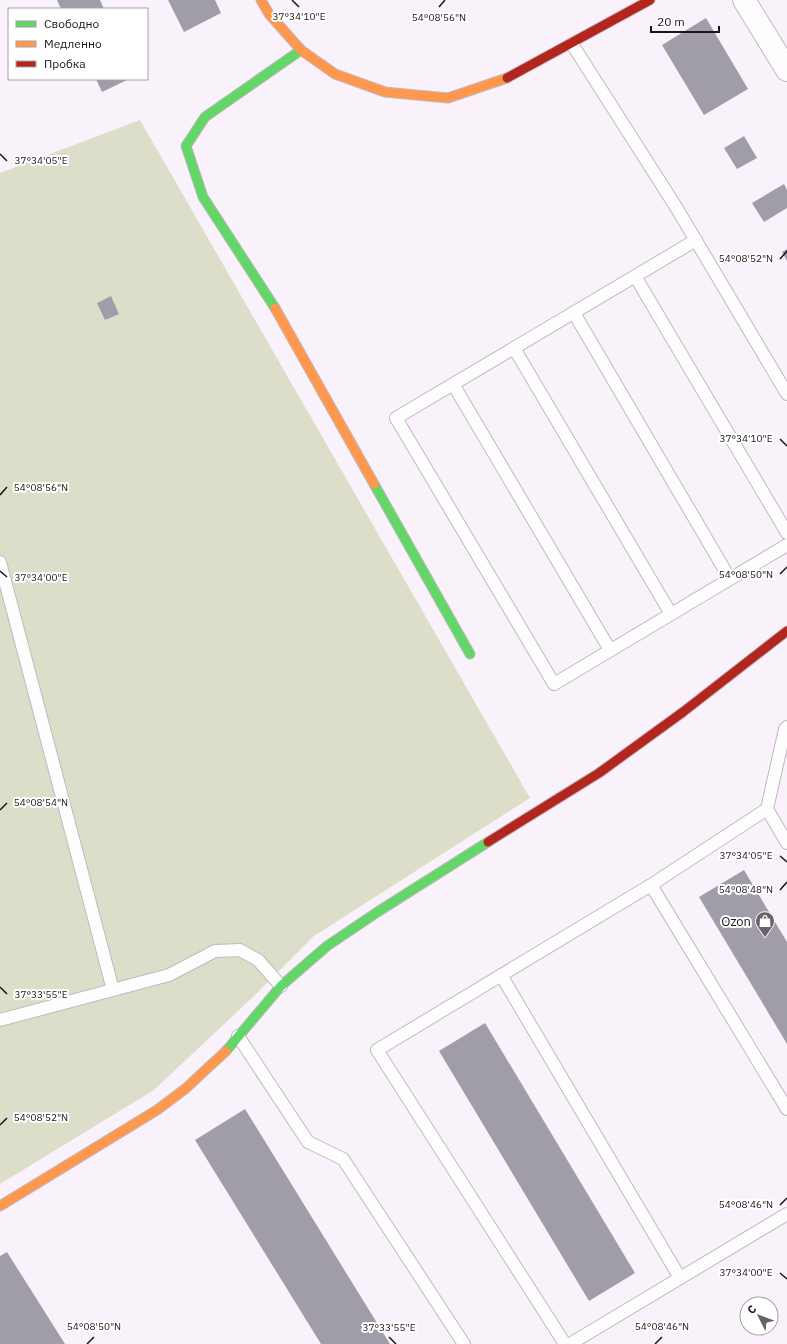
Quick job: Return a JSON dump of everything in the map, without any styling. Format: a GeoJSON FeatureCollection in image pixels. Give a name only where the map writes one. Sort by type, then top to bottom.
{"type":"FeatureCollection","features":[{"type":"Feature","properties":{"kind":"street"},"geometry":{"type":"LineString","coordinates":[[261,0],[269,14],[301,50],[335,74],[385,92],[448,98],[510,77],[650,0]]}},
{"type":"Feature","properties":{"kind":"street"},"geometry":{"type":"LineString","coordinates":[[744,0],[787,70]]}},
{"type":"Feature","properties":{"kind":"street"},"geometry":{"type":"LineString","coordinates":[[301,50],[206,117],[186,146],[203,196],[273,305],[470,654]]}},
{"type":"Feature","properties":{"kind":"street"},"geometry":{"type":"LineString","coordinates":[[0,1206],[156,1110],[185,1090],[238,1036],[282,986],[327,946],[359,924],[599,773],[683,712],[787,631]]}},
{"type":"Feature","properties":{"kind":"lane"},"geometry":{"type":"LineString","coordinates":[[572,44],[676,207],[787,394]]}},
{"type":"Feature","properties":{"kind":"lane"},"geometry":{"type":"LineString","coordinates":[[696,240],[396,418],[554,684],[787,545]]}},
{"type":"Feature","properties":{"kind":"lane"},"geometry":{"type":"LineString","coordinates":[[635,276],[787,533]]}},
{"type":"Feature","properties":{"kind":"lane"},"geometry":{"type":"LineString","coordinates":[[574,313],[730,579]]}},
{"type":"Feature","properties":{"kind":"lane"},"geometry":{"type":"LineString","coordinates":[[514,348],[671,614]]}},
{"type":"Feature","properties":{"kind":"lane"},"geometry":{"type":"LineString","coordinates":[[453,384],[610,650]]}},
{"type":"Feature","properties":{"kind":"lane"},"geometry":{"type":"LineString","coordinates":[[0,562],[113,990]]}},
{"type":"Feature","properties":{"kind":"lane"},"geometry":{"type":"LineString","coordinates":[[787,727],[785,729],[767,809],[787,843]]}},
{"type":"Feature","properties":{"kind":"lane"},"geometry":{"type":"LineString","coordinates":[[564,1344],[377,1050],[651,885],[767,809]]}},
{"type":"Feature","properties":{"kind":"lane"},"geometry":{"type":"LineString","coordinates":[[651,885],[787,1110]]}},
{"type":"Feature","properties":{"kind":"lane"},"geometry":{"type":"LineString","coordinates":[[0,1020],[169,975],[215,951],[240,950],[258,960],[282,986]]}},
{"type":"Feature","properties":{"kind":"lane"},"geometry":{"type":"LineString","coordinates":[[501,976],[680,1278]]}},
{"type":"Feature","properties":{"kind":"lane"},"geometry":{"type":"LineString","coordinates":[[238,1036],[308,1142],[343,1159],[464,1344]]}},
{"type":"Feature","properties":{"kind":"lane"},"geometry":{"type":"LineString","coordinates":[[570,1344],[786,1216]]}},
{"type":"Feature","properties":{"kind":"green space"},"geometry":{"type":"Polygon","coordinates":[[[140,120],[530,798],[314,936],[255,995],[154,1090],[0,1184],[0,173],[140,120]]]}},
{"type":"Feature","properties":{"kind":"building"},"geometry":{"type":"Polygon","coordinates":[[[57,0],[100,0],[104,8],[61,8],[57,0]]]}},
{"type":"Feature","properties":{"kind":"building"},"geometry":{"type":"Polygon","coordinates":[[[168,0],[215,0],[221,13],[184,32],[168,0]]]}},
{"type":"Feature","properties":{"kind":"building"},"geometry":{"type":"Polygon","coordinates":[[[706,18],[748,89],[704,115],[662,45],[706,18]]]}},
{"type":"Feature","properties":{"kind":"building"},"geometry":{"type":"Polygon","coordinates":[[[96,80],[127,80],[102,92],[96,80]]]}},
{"type":"Feature","properties":{"kind":"building"},"geometry":{"type":"Polygon","coordinates":[[[744,136],[757,158],[737,169],[724,148],[744,136]]]}},
{"type":"Feature","properties":{"kind":"building"},"geometry":{"type":"Polygon","coordinates":[[[784,184],[787,190],[787,208],[764,222],[752,203],[784,184]]]}},
{"type":"Feature","properties":{"kind":"building"},"geometry":{"type":"Polygon","coordinates":[[[787,249],[787,261],[782,252],[787,249]]]}},
{"type":"Feature","properties":{"kind":"building"},"geometry":{"type":"Polygon","coordinates":[[[111,296],[119,314],[105,320],[97,303],[111,296]]]}},
{"type":"Feature","properties":{"kind":"building"},"geometry":{"type":"Polygon","coordinates":[[[744,870],[787,942],[787,1044],[699,897],[744,870]]]}},
{"type":"Feature","properties":{"kind":"building"},"geometry":{"type":"Polygon","coordinates":[[[485,1023],[635,1273],[589,1301],[439,1051],[485,1023]]]}},
{"type":"Feature","properties":{"kind":"building"},"geometry":{"type":"Polygon","coordinates":[[[245,1109],[390,1344],[321,1344],[195,1140],[245,1109]]]}},
{"type":"Feature","properties":{"kind":"building"},"geometry":{"type":"Polygon","coordinates":[[[7,1252],[65,1344],[0,1344],[0,1256],[7,1252]]]}},
{"type":"Feature","properties":{"kind":"traffic: fast"},"geometry":{"type":"LineString","coordinates":[[275,308],[203,197],[186,146],[205,117],[301,50]]}},
{"type":"Feature","properties":{"kind":"traffic: fast"},"geometry":{"type":"LineString","coordinates":[[374,484],[470,654]]}},
{"type":"Feature","properties":{"kind":"traffic: fast"},"geometry":{"type":"LineString","coordinates":[[226,1051],[281,986],[327,946],[488,842]]}},
{"type":"Feature","properties":{"kind":"traffic: slow"},"geometry":{"type":"LineString","coordinates":[[261,0],[269,14],[301,50],[335,74],[385,92],[448,98],[507,78]]}},
{"type":"Feature","properties":{"kind":"traffic: slow"},"geometry":{"type":"LineString","coordinates":[[275,308],[374,484]]}},
{"type":"Feature","properties":{"kind":"traffic: slow"},"geometry":{"type":"LineString","coordinates":[[0,1206],[157,1110],[185,1089],[226,1051]]}},
{"type":"Feature","properties":{"kind":"traffic: jam"},"geometry":{"type":"LineString","coordinates":[[507,78],[650,0]]}},
{"type":"Feature","properties":{"kind":"traffic: jam"},"geometry":{"type":"LineString","coordinates":[[488,842],[599,773],[683,712],[787,631]]}},
{"type":"Feature","properties":{"kind":"place","name":"Ozon"},"geometry":{"type":"Point","coordinates":[765,938]}}]}
